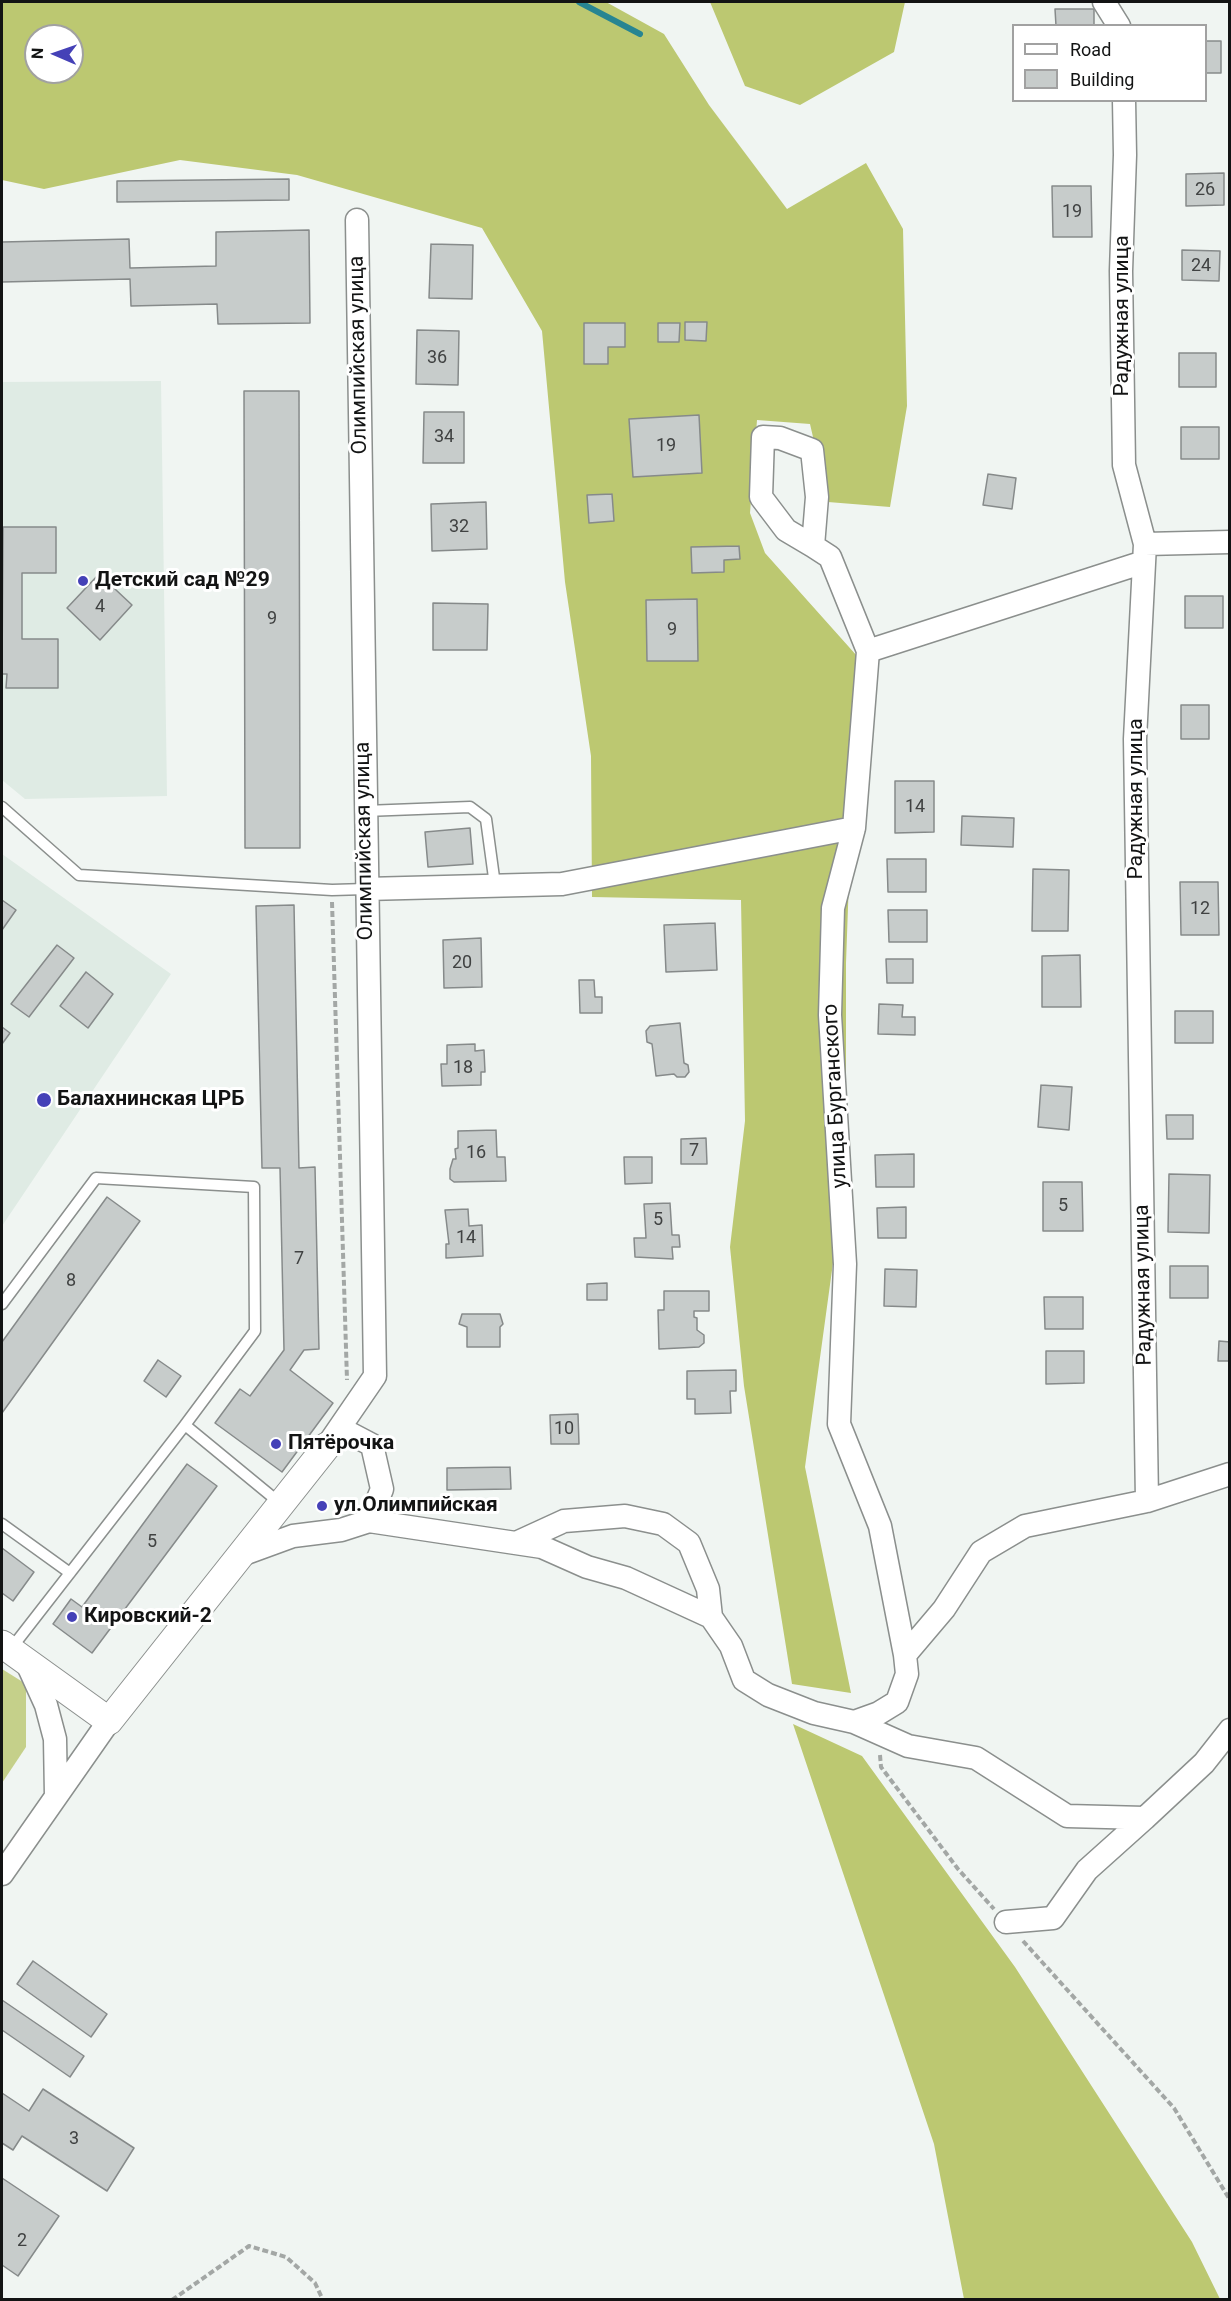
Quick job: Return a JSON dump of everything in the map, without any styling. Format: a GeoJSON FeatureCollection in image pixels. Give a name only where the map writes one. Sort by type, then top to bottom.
{"type":"FeatureCollection","features":[{"type":"Feature","properties":{"kind":"street"},"geometry":{"type":"LineString","coordinates":[[1104,2],[1120,24]]}},
{"type":"Feature","properties":{"kind":"street"},"geometry":{"type":"LineString","coordinates":[[1121,24],[1123,2]]}},
{"type":"Feature","properties":{"kind":"street","name":"Радужная улица"},"geometry":{"type":"LineString","coordinates":[[1124,102],[1125,155],[1121,271],[1124,465],[1145,553],[1135,739],[1147,1501]]}},
{"type":"Feature","properties":{"kind":"street","name":"Олимпийская улица"},"geometry":{"type":"LineString","coordinates":[[109,1721],[327,1446],[375,1377],[357,220]]}},
{"type":"Feature","properties":{"kind":"street"},"geometry":{"type":"LineString","coordinates":[[868,651],[1145,553],[1230,542]]}},
{"type":"Feature","properties":{"kind":"street","name":"улица Бурганского"},"geometry":{"type":"LineString","coordinates":[[813,546],[830,557],[868,651],[854,828],[833,908],[830,1016],[845,1264],[838,1424],[880,1526],[907,1674],[897,1702],[879,1713],[854,1722]]}},
{"type":"Feature","properties":{"kind":"street"},"geometry":{"type":"LineString","coordinates":[[366,889],[562,884],[854,828]]}},
{"type":"Feature","properties":{"kind":"street"},"geometry":{"type":"LineString","coordinates":[[327,1446],[351,1434],[372,1445],[382,1489],[369,1521]]}},
{"type":"Feature","properties":{"kind":"street"},"geometry":{"type":"LineString","coordinates":[[905,1655],[944,1609],[981,1552],[1025,1526],[1147,1501],[1230,1474]]}},
{"type":"Feature","properties":{"kind":"street"},"geometry":{"type":"LineString","coordinates":[[516,1543],[564,1521],[625,1516],[663,1524],[689,1543],[708,1589],[711,1617],[731,1646],[744,1680],[768,1695],[814,1713],[854,1722],[908,1746],[976,1758],[1067,1816],[1145,1818]]}},
{"type":"Feature","properties":{"kind":"street"},"geometry":{"type":"LineString","coordinates":[[241,1555],[293,1536],[341,1530],[369,1521],[542,1547],[587,1567],[626,1578],[711,1617]]}},
{"type":"Feature","properties":{"kind":"street"},"geometry":{"type":"LineString","coordinates":[[2,1875],[109,1721],[13,1652]]}},
{"type":"Feature","properties":{"kind":"street"},"geometry":{"type":"LineString","coordinates":[[13,1652],[46,1705],[55,1739],[56,1796]]}},
{"type":"Feature","properties":{"kind":"street"},"geometry":{"type":"LineString","coordinates":[[1006,1922],[1053,1918],[1087,1870],[1204,1763],[1230,1730]]}},
{"type":"Feature","properties":{"kind":"lane"},"geometry":{"type":"LineString","coordinates":[[2,807],[79,874],[332,890],[366,889]]}},
{"type":"Feature","properties":{"kind":"lane"},"geometry":{"type":"LineString","coordinates":[[365,811],[470,807],[486,819],[495,885]]}},
{"type":"Feature","properties":{"kind":"lane"},"geometry":{"type":"LineString","coordinates":[[2,1304],[96,1178],[254,1187],[255,1331],[70,1573],[13,1652]]}},
{"type":"Feature","properties":{"kind":"lane"},"geometry":{"type":"LineString","coordinates":[[185,1425],[281,1504]]}},
{"type":"Feature","properties":{"kind":"lane"},"geometry":{"type":"LineString","coordinates":[[2,1524],[70,1573]]}},
{"type":"Feature","properties":{"kind":"path"},"geometry":{"type":"LineString","coordinates":[[332,890],[346,1381]]}},
{"type":"Feature","properties":{"kind":"path"},"geometry":{"type":"LineString","coordinates":[[877,1732],[881,1767],[958,1869],[1174,2108],[1230,2200]]}},
{"type":"Feature","properties":{"kind":"path"},"geometry":{"type":"LineString","coordinates":[[172,2300],[249,2246],[286,2257],[315,2283],[323,2300]]}},
{"type":"Feature","properties":{"kind":"shaded area","name":"Детский сад №29"},"geometry":{"type":"Polygon","coordinates":[[[161,381],[167,796],[25,799],[2,780],[2,382],[161,381]]]}},
{"type":"Feature","properties":{"kind":"shaded area","name":"Балахнинская ЦРБ"},"geometry":{"type":"Polygon","coordinates":[[[2,854],[171,974],[2,1226],[2,854]]]}},
{"type":"Feature","properties":{"kind":"green space"},"geometry":{"type":"Polygon","coordinates":[[[2,2],[606,2],[664,34],[709,105],[787,209],[866,163],[903,229],[907,406],[890,507],[828,502],[810,424],[757,420],[750,513],[765,553],[857,656],[846,963],[846,1119],[836,1241],[805,1467],[851,1693],[792,1684],[744,1386],[730,1247],[745,1121],[741,900],[592,897],[591,756],[565,582],[542,331],[482,228],[297,175],[180,160],[44,189],[2,180],[2,2]]]}},
{"type":"Feature","properties":{"kind":"green space"},"geometry":{"type":"Polygon","coordinates":[[[710,2],[905,2],[894,52],[800,105],[745,86],[710,2]]]}},
{"type":"Feature","properties":{"kind":"green space"},"geometry":{"type":"Polygon","coordinates":[[[2,1669],[26,1684],[26,1747],[2,1783],[2,1669]]]}},
{"type":"Feature","properties":{"kind":"green space"},"geometry":{"type":"Polygon","coordinates":[[[793,1724],[862,1756],[1015,1967],[1192,2242],[1220,2299],[964,2299],[934,2144],[793,1724]]]}},
{"type":"Feature","properties":{"kind":"building"},"geometry":{"type":"Polygon","coordinates":[[[1055,9],[1094,9],[1094,24],[1056,24],[1055,9]]]}},
{"type":"Feature","properties":{"kind":"building"},"geometry":{"type":"Polygon","coordinates":[[[1207,41],[1221,41],[1221,73],[1207,73],[1207,41]]]}},
{"type":"Feature","properties":{"kind":"building"},"geometry":{"type":"Polygon","coordinates":[[[1224,173],[1224,205],[1186,206],[1186,174],[1224,173]]]}},
{"type":"Feature","properties":{"kind":"building"},"geometry":{"type":"Polygon","coordinates":[[[289,179],[289,200],[117,202],[117,181],[289,179]]]}},
{"type":"Feature","properties":{"kind":"building"},"geometry":{"type":"Polygon","coordinates":[[[1052,186],[1091,186],[1092,237],[1053,237],[1052,186]]]}},
{"type":"Feature","properties":{"kind":"building"},"geometry":{"type":"Polygon","coordinates":[[[309,230],[310,323],[218,324],[217,304],[131,306],[130,279],[2,282],[2,242],[129,239],[130,268],[216,266],[216,232],[309,230]]]}},
{"type":"Feature","properties":{"kind":"building"},"geometry":{"type":"Polygon","coordinates":[[[431,244],[473,245],[472,299],[429,298],[431,244]]]}},
{"type":"Feature","properties":{"kind":"building"},"geometry":{"type":"Polygon","coordinates":[[[1182,250],[1220,251],[1219,281],[1182,280],[1182,250]]]}},
{"type":"Feature","properties":{"kind":"building"},"geometry":{"type":"Polygon","coordinates":[[[685,322],[707,322],[706,341],[685,340],[685,322]]]}},
{"type":"Feature","properties":{"kind":"building"},"geometry":{"type":"Polygon","coordinates":[[[584,323],[625,323],[625,347],[608,347],[608,364],[584,364],[584,323]]]}},
{"type":"Feature","properties":{"kind":"building"},"geometry":{"type":"Polygon","coordinates":[[[658,323],[680,323],[679,342],[658,342],[658,323]]]}},
{"type":"Feature","properties":{"kind":"building"},"geometry":{"type":"Polygon","coordinates":[[[417,330],[459,331],[458,385],[416,384],[417,330]]]}},
{"type":"Feature","properties":{"kind":"building"},"geometry":{"type":"Polygon","coordinates":[[[1179,353],[1216,353],[1216,387],[1179,387],[1179,353]]]}},
{"type":"Feature","properties":{"kind":"building"},"geometry":{"type":"Polygon","coordinates":[[[244,391],[299,391],[300,848],[245,848],[244,391]]]}},
{"type":"Feature","properties":{"kind":"building"},"geometry":{"type":"Polygon","coordinates":[[[424,412],[464,412],[464,463],[423,463],[424,412]]]}},
{"type":"Feature","properties":{"kind":"building"},"geometry":{"type":"Polygon","coordinates":[[[699,415],[702,473],[633,477],[629,419],[699,415]]]}},
{"type":"Feature","properties":{"kind":"building"},"geometry":{"type":"Polygon","coordinates":[[[1181,427],[1219,427],[1219,459],[1181,459],[1181,427]]]}},
{"type":"Feature","properties":{"kind":"building"},"geometry":{"type":"Polygon","coordinates":[[[988,474],[1016,478],[1012,509],[983,505],[988,474]]]}},
{"type":"Feature","properties":{"kind":"building"},"geometry":{"type":"Polygon","coordinates":[[[612,494],[614,521],[589,523],[587,495],[612,494]]]}},
{"type":"Feature","properties":{"kind":"building"},"geometry":{"type":"Polygon","coordinates":[[[486,502],[487,549],[432,551],[431,504],[486,502]]]}},
{"type":"Feature","properties":{"kind":"building"},"geometry":{"type":"Polygon","coordinates":[[[3,527],[56,527],[56,573],[22,573],[22,639],[58,639],[58,688],[6,688],[7,674],[2,674],[3,527]]]}},
{"type":"Feature","properties":{"kind":"building"},"geometry":{"type":"Polygon","coordinates":[[[739,546],[740,559],[724,560],[724,572],[692,573],[691,547],[739,546]]]}},
{"type":"Feature","properties":{"kind":"building"},"geometry":{"type":"Polygon","coordinates":[[[99,574],[132,605],[100,640],[67,608],[99,574]]]}},
{"type":"Feature","properties":{"kind":"building"},"geometry":{"type":"Polygon","coordinates":[[[1185,596],[1223,596],[1223,628],[1185,628],[1185,596]]]}},
{"type":"Feature","properties":{"kind":"building"},"geometry":{"type":"Polygon","coordinates":[[[697,599],[698,661],[647,661],[646,600],[697,599]]]}},
{"type":"Feature","properties":{"kind":"building"},"geometry":{"type":"Polygon","coordinates":[[[433,603],[488,604],[487,650],[433,650],[433,603]]]}},
{"type":"Feature","properties":{"kind":"building"},"geometry":{"type":"Polygon","coordinates":[[[1181,705],[1209,705],[1209,739],[1181,739],[1181,705]]]}},
{"type":"Feature","properties":{"kind":"building"},"geometry":{"type":"Polygon","coordinates":[[[895,781],[934,781],[934,832],[895,833],[895,781]]]}},
{"type":"Feature","properties":{"kind":"building"},"geometry":{"type":"Polygon","coordinates":[[[962,816],[1014,818],[1013,847],[961,845],[962,816]]]}},
{"type":"Feature","properties":{"kind":"building"},"geometry":{"type":"Polygon","coordinates":[[[470,828],[473,864],[428,867],[425,832],[470,828]]]}},
{"type":"Feature","properties":{"kind":"building"},"geometry":{"type":"Polygon","coordinates":[[[887,859],[926,859],[926,892],[888,892],[887,859]]]}},
{"type":"Feature","properties":{"kind":"building"},"geometry":{"type":"Polygon","coordinates":[[[1033,869],[1069,870],[1068,931],[1032,931],[1033,869]]]}},
{"type":"Feature","properties":{"kind":"building"},"geometry":{"type":"Polygon","coordinates":[[[1180,882],[1218,882],[1219,935],[1181,935],[1180,882]]]}},
{"type":"Feature","properties":{"kind":"building"},"geometry":{"type":"Polygon","coordinates":[[[2,900],[16,910],[2,930],[2,900]]]}},
{"type":"Feature","properties":{"kind":"building"},"geometry":{"type":"Polygon","coordinates":[[[294,905],[299,1168],[315,1167],[319,1349],[304,1350],[290,1370],[333,1403],[282,1472],[215,1423],[240,1389],[250,1396],[284,1350],[280,1168],[262,1168],[256,906],[294,905]]]}},
{"type":"Feature","properties":{"kind":"building"},"geometry":{"type":"Polygon","coordinates":[[[888,910],[927,910],[927,942],[889,942],[888,910]]]}},
{"type":"Feature","properties":{"kind":"building"},"geometry":{"type":"Polygon","coordinates":[[[715,923],[717,970],[666,972],[664,925],[715,923]]]}},
{"type":"Feature","properties":{"kind":"building"},"geometry":{"type":"Polygon","coordinates":[[[481,938],[482,987],[444,988],[443,940],[481,938]]]}},
{"type":"Feature","properties":{"kind":"building"},"geometry":{"type":"Polygon","coordinates":[[[57,945],[74,958],[29,1017],[11,1004],[57,945]]]}},
{"type":"Feature","properties":{"kind":"building"},"geometry":{"type":"Polygon","coordinates":[[[1080,955],[1081,1007],[1042,1007],[1042,956],[1080,955]]]}},
{"type":"Feature","properties":{"kind":"building"},"geometry":{"type":"Polygon","coordinates":[[[886,959],[913,959],[913,983],[887,983],[886,959]]]}},
{"type":"Feature","properties":{"kind":"building"},"geometry":{"type":"Polygon","coordinates":[[[86,972],[113,994],[88,1028],[60,1006],[86,972]]]}},
{"type":"Feature","properties":{"kind":"building"},"geometry":{"type":"Polygon","coordinates":[[[579,980],[594,980],[595,997],[602,997],[602,1013],[580,1013],[579,980]]]}},
{"type":"Feature","properties":{"kind":"building"},"geometry":{"type":"Polygon","coordinates":[[[879,1004],[903,1005],[902,1017],[915,1017],[915,1035],[878,1034],[879,1004]]]}},
{"type":"Feature","properties":{"kind":"building"},"geometry":{"type":"Polygon","coordinates":[[[1175,1011],[1213,1011],[1213,1043],[1175,1043],[1175,1011]]]}},
{"type":"Feature","properties":{"kind":"building"},"geometry":{"type":"Polygon","coordinates":[[[680,1023],[684,1063],[688,1065],[689,1072],[685,1077],[677,1077],[674,1074],[656,1076],[652,1044],[647,1042],[646,1031],[650,1026],[680,1023]]]}},
{"type":"Feature","properties":{"kind":"building"},"geometry":{"type":"Polygon","coordinates":[[[2,1027],[10,1033],[2,1044],[2,1027]]]}},
{"type":"Feature","properties":{"kind":"building"},"geometry":{"type":"Polygon","coordinates":[[[475,1044],[475,1051],[484,1050],[485,1072],[481,1072],[481,1085],[442,1086],[441,1064],[447,1064],[447,1045],[475,1044]]]}},
{"type":"Feature","properties":{"kind":"building"},"geometry":{"type":"Polygon","coordinates":[[[1041,1085],[1072,1087],[1069,1130],[1038,1127],[1041,1085]]]}},
{"type":"Feature","properties":{"kind":"building"},"geometry":{"type":"Polygon","coordinates":[[[1166,1115],[1193,1115],[1193,1139],[1167,1139],[1166,1115]]]}},
{"type":"Feature","properties":{"kind":"building"},"geometry":{"type":"Polygon","coordinates":[[[496,1130],[497,1157],[505,1157],[506,1181],[454,1182],[450,1179],[453,1159],[456,1159],[455,1149],[458,1148],[458,1131],[496,1130]]]}},
{"type":"Feature","properties":{"kind":"building"},"geometry":{"type":"Polygon","coordinates":[[[706,1138],[707,1164],[681,1164],[681,1139],[706,1138]]]}},
{"type":"Feature","properties":{"kind":"building"},"geometry":{"type":"Polygon","coordinates":[[[914,1154],[914,1187],[876,1187],[875,1155],[914,1154]]]}},
{"type":"Feature","properties":{"kind":"building"},"geometry":{"type":"Polygon","coordinates":[[[624,1157],[652,1157],[652,1183],[625,1184],[624,1157]]]}},
{"type":"Feature","properties":{"kind":"building"},"geometry":{"type":"Polygon","coordinates":[[[1169,1174],[1210,1175],[1209,1233],[1168,1232],[1169,1174]]]}},
{"type":"Feature","properties":{"kind":"building"},"geometry":{"type":"Polygon","coordinates":[[[1043,1182],[1082,1182],[1083,1231],[1043,1231],[1043,1182]]]}},
{"type":"Feature","properties":{"kind":"building"},"geometry":{"type":"Polygon","coordinates":[[[107,1197],[140,1221],[2,1413],[2,1342],[107,1197]]]}},
{"type":"Feature","properties":{"kind":"building"},"geometry":{"type":"Polygon","coordinates":[[[670,1203],[672,1235],[679,1235],[680,1247],[672,1247],[673,1259],[635,1257],[634,1238],[646,1238],[644,1204],[670,1203]]]}},
{"type":"Feature","properties":{"kind":"building"},"geometry":{"type":"Polygon","coordinates":[[[906,1207],[906,1238],[878,1238],[877,1208],[906,1207]]]}},
{"type":"Feature","properties":{"kind":"building"},"geometry":{"type":"Polygon","coordinates":[[[468,1209],[469,1226],[482,1225],[483,1256],[446,1258],[446,1244],[449,1244],[445,1210],[468,1209]]]}},
{"type":"Feature","properties":{"kind":"building"},"geometry":{"type":"Polygon","coordinates":[[[1170,1266],[1208,1266],[1208,1298],[1170,1298],[1170,1266]]]}},
{"type":"Feature","properties":{"kind":"building"},"geometry":{"type":"Polygon","coordinates":[[[885,1269],[917,1270],[916,1307],[884,1306],[885,1269]]]}},
{"type":"Feature","properties":{"kind":"building"},"geometry":{"type":"Polygon","coordinates":[[[607,1283],[607,1300],[587,1300],[587,1284],[607,1283]]]}},
{"type":"Feature","properties":{"kind":"building"},"geometry":{"type":"Polygon","coordinates":[[[664,1291],[709,1291],[709,1311],[694,1311],[694,1317],[697,1318],[697,1330],[704,1335],[704,1343],[699,1347],[659,1349],[658,1310],[664,1310],[664,1291]]]}},
{"type":"Feature","properties":{"kind":"building"},"geometry":{"type":"Polygon","coordinates":[[[1044,1297],[1083,1297],[1083,1329],[1045,1329],[1044,1297]]]}},
{"type":"Feature","properties":{"kind":"building"},"geometry":{"type":"Polygon","coordinates":[[[462,1314],[500,1314],[503,1324],[500,1327],[500,1347],[467,1347],[467,1327],[459,1324],[462,1314]]]}},
{"type":"Feature","properties":{"kind":"building"},"geometry":{"type":"Polygon","coordinates":[[[1219,1341],[1230,1342],[1230,1361],[1218,1361],[1219,1341]]]}},
{"type":"Feature","properties":{"kind":"building"},"geometry":{"type":"Polygon","coordinates":[[[1046,1351],[1084,1351],[1084,1383],[1046,1384],[1046,1351]]]}},
{"type":"Feature","properties":{"kind":"building"},"geometry":{"type":"Polygon","coordinates":[[[158,1360],[181,1376],[166,1397],[144,1381],[158,1360]]]}},
{"type":"Feature","properties":{"kind":"building"},"geometry":{"type":"Polygon","coordinates":[[[736,1370],[736,1391],[730,1391],[731,1413],[695,1414],[695,1399],[687,1399],[687,1371],[736,1370]]]}},
{"type":"Feature","properties":{"kind":"building"},"geometry":{"type":"Polygon","coordinates":[[[578,1414],[579,1444],[551,1444],[550,1415],[578,1414]]]}},
{"type":"Feature","properties":{"kind":"building"},"geometry":{"type":"Polygon","coordinates":[[[187,1464],[217,1486],[92,1653],[53,1624],[71,1599],[82,1607],[187,1464]]]}},
{"type":"Feature","properties":{"kind":"building"},"geometry":{"type":"Polygon","coordinates":[[[510,1467],[511,1489],[447,1490],[447,1468],[510,1467]]]}},
{"type":"Feature","properties":{"kind":"building"},"geometry":{"type":"Polygon","coordinates":[[[2,1548],[34,1572],[13,1601],[2,1593],[2,1548]]]}},
{"type":"Feature","properties":{"kind":"building"},"geometry":{"type":"Polygon","coordinates":[[[33,1961],[107,2014],[91,2037],[17,1984],[33,1961]]]}},
{"type":"Feature","properties":{"kind":"building"},"geometry":{"type":"Polygon","coordinates":[[[2,2000],[84,2056],[70,2077],[2,2030],[2,2000]]]}},
{"type":"Feature","properties":{"kind":"building"},"geometry":{"type":"Polygon","coordinates":[[[43,2089],[134,2148],[107,2191],[22,2136],[13,2150],[2,2143],[2,2093],[29,2111],[43,2089]]]}},
{"type":"Feature","properties":{"kind":"building"},"geometry":{"type":"Polygon","coordinates":[[[2,2178],[59,2216],[18,2276],[2,2265],[2,2178]]]}},
{"type":"Feature","properties":{"kind":"waterway"},"geometry":{"type":"LineString","coordinates":[[579,2],[640,34]]}},
{"type":"Feature","properties":{"kind":"place","name":"Детский сад №29"},"geometry":{"type":"Point","coordinates":[83,581]}},
{"type":"Feature","properties":{"kind":"place","name":"Балахнинская ЦРБ"},"geometry":{"type":"Point","coordinates":[44,1100]}},
{"type":"Feature","properties":{"kind":"place","name":"Пятёрочка"},"geometry":{"type":"Point","coordinates":[276,1444]}},
{"type":"Feature","properties":{"kind":"place","name":"ул.Олимпийская"},"geometry":{"type":"Point","coordinates":[322,1506]}},
{"type":"Feature","properties":{"kind":"place","name":"Кировский-2"},"geometry":{"type":"Point","coordinates":[72,1617]}}]}
